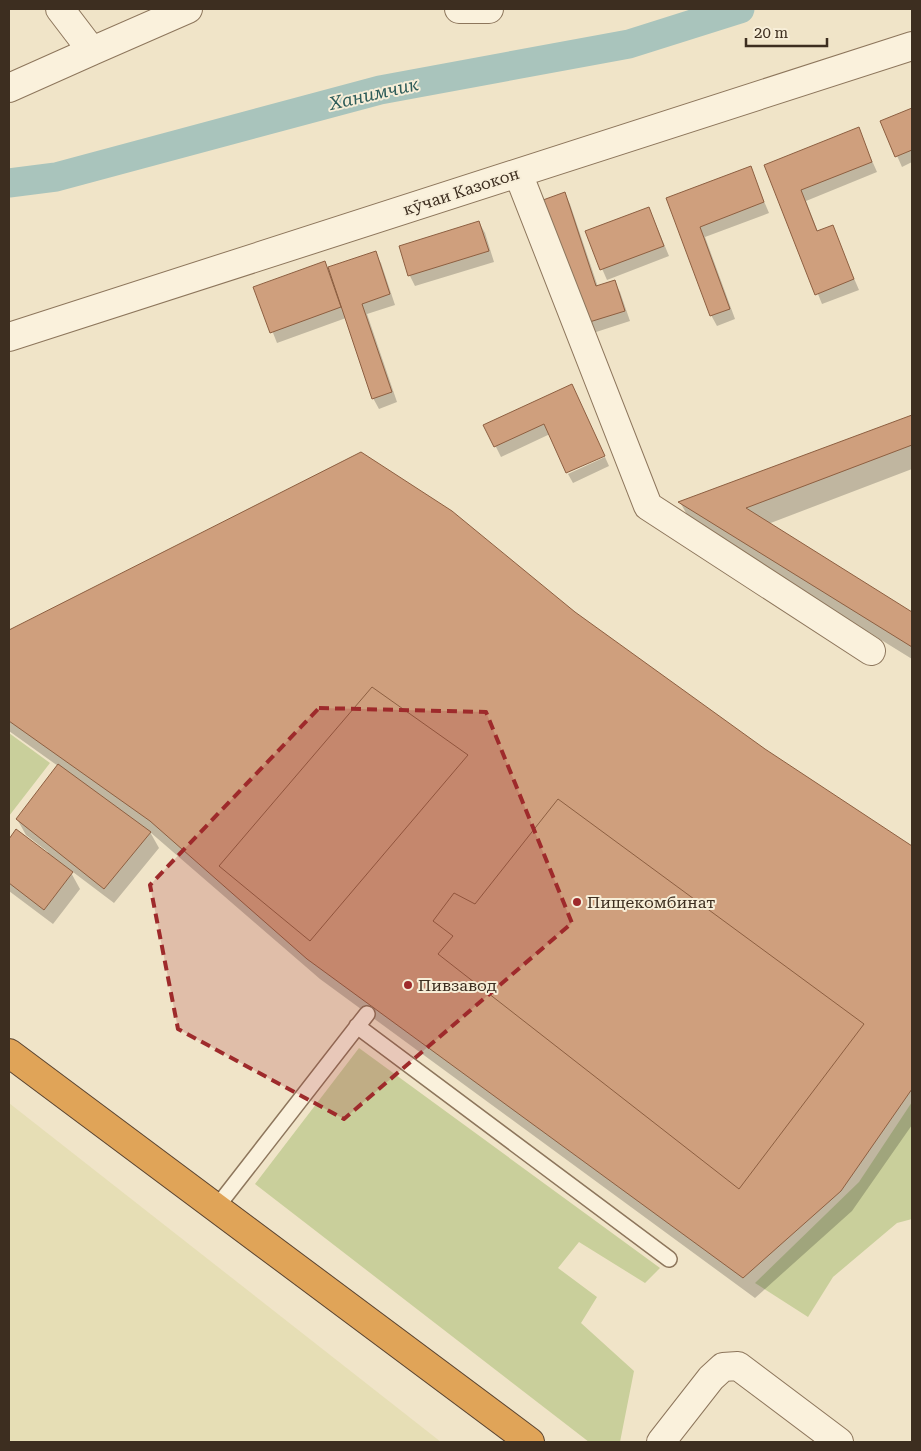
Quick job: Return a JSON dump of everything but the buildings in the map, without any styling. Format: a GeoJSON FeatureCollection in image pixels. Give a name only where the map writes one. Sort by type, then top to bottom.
{"type":"FeatureCollection","features":[{"type":"Feature","properties":{"kind":"highway"},"geometry":{"type":"LineString","coordinates":[[9,1053],[530,1442]]}},
{"type":"Feature","properties":{"kind":"street"},"geometry":{"type":"LineString","coordinates":[[60,9],[92,50]]}},
{"type":"Feature","properties":{"kind":"street"},"geometry":{"type":"LineString","coordinates":[[9,88],[188,9]]}},
{"type":"Feature","properties":{"kind":"street","name":"кӯчаи Казокон"},"geometry":{"type":"LineString","coordinates":[[9,337],[912,46]]}},
{"type":"Feature","properties":{"kind":"street"},"geometry":{"type":"LineString","coordinates":[[518,173],[648,506],[871,651]]}},
{"type":"Feature","properties":{"kind":"street"},"geometry":{"type":"LineString","coordinates":[[661,1442],[710,1378],[723,1367],[738,1366],[839,1442]]}},
{"type":"Feature","properties":{"kind":"lane"},"geometry":{"type":"LineString","coordinates":[[216,1208],[362,1020],[669,1259]]}},
{"type":"Feature","properties":{"kind":"highlighted area"},"geometry":{"type":"Polygon","coordinates":[[[319,708],[486,712],[572,923],[344,1119],[178,1029],[150,885],[319,708]]]}},
{"type":"Feature","properties":{"kind":"shaded area"},"geometry":{"type":"Polygon","coordinates":[[[9,1103],[441,1442],[9,1442],[9,1103]]]}},
{"type":"Feature","properties":{"kind":"green space"},"geometry":{"type":"Polygon","coordinates":[[[9,733],[50,763],[9,816],[9,733]]]}},
{"type":"Feature","properties":{"kind":"green space"},"geometry":{"type":"Polygon","coordinates":[[[359,1048],[660,1268],[645,1283],[579,1242],[558,1268],[597,1297],[581,1323],[634,1371],[620,1442],[589,1442],[255,1184],[359,1048]]]}},
{"type":"Feature","properties":{"kind":"green space"},"geometry":{"type":"Polygon","coordinates":[[[912,1102],[912,1219],[897,1223],[833,1277],[808,1317],[755,1283],[859,1182],[912,1102]]]}},
{"type":"Feature","properties":{"kind":"waterway","name":"Ханимчик"},"geometry":{"type":"LineString","coordinates":[[9,183],[56,177],[380,90],[629,44],[740,9]]}},
{"type":"Feature","properties":{"kind":"place","name":"Пищекомбинат"},"geometry":{"type":"Point","coordinates":[577,902]}},
{"type":"Feature","properties":{"kind":"place","name":"Пивзавод"},"geometry":{"type":"Point","coordinates":[408,985]}}]}
